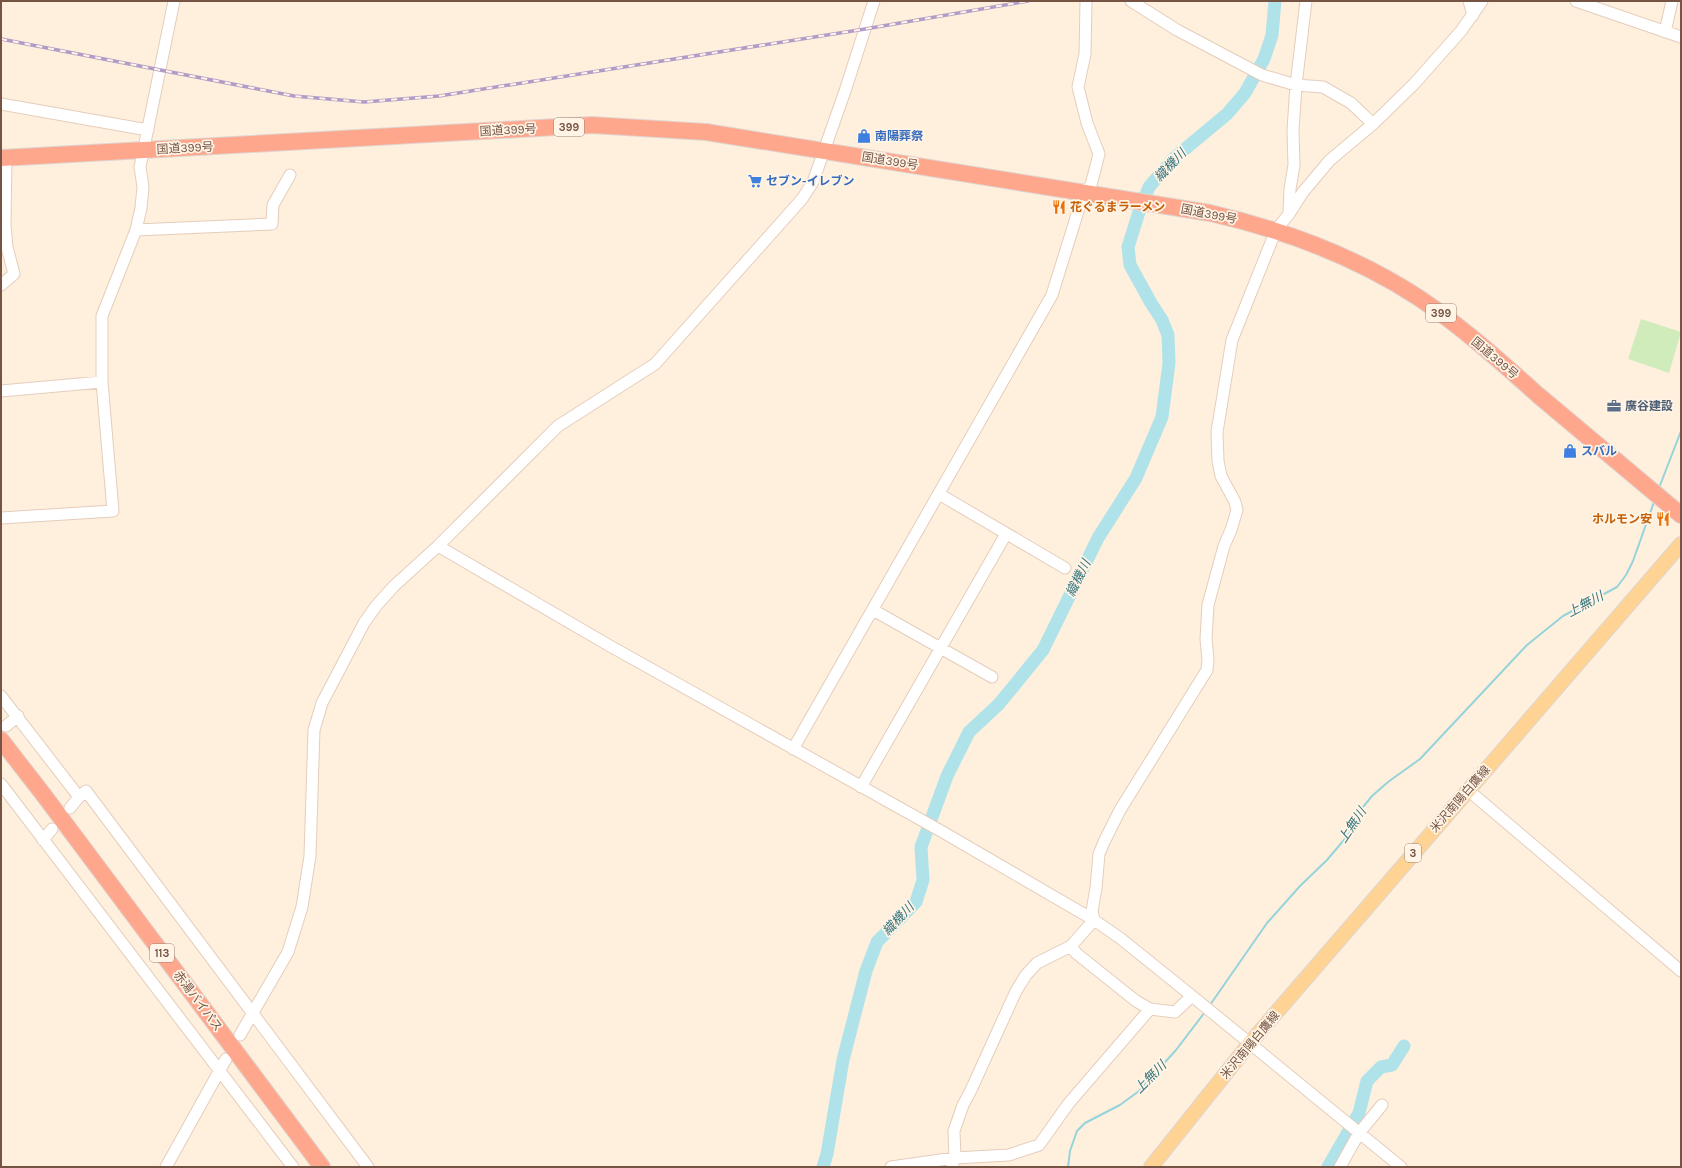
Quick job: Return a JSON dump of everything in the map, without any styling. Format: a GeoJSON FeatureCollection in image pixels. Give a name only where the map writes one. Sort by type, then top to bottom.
{"type":"FeatureCollection","features":[{"type":"Feature","properties":{"kind":"highway","name":"国道399号"},"geometry":{"type":"LineString","coordinates":[[3,157],[592,125],[706,132],[1150,202],[1226,216],[1276,230],[1315,244],[1371,270],[1418,298],[1447,318],[1681,515]]}},
{"type":"Feature","properties":{"kind":"highway","name":"赤湯バイパス"},"geometry":{"type":"LineString","coordinates":[[4,733],[43,794],[322,1167]]}},
{"type":"Feature","properties":{"kind":"main road","name":"米沢南陽白鷹線"},"geometry":{"type":"LineString","coordinates":[[1151,1167],[1250,1043],[1681,544]]}},
{"type":"Feature","properties":{"kind":"street"},"geometry":{"type":"LineString","coordinates":[[1,518],[113,510],[102,382],[102,316],[136,230],[141,208],[143,187],[140,167],[174,1]]}},
{"type":"Feature","properties":{"kind":"street"},"geometry":{"type":"LineString","coordinates":[[240,1035],[288,952],[302,907],[310,856],[314,730],[322,703],[349,649],[376,606],[402,578],[438,546],[558,426],[655,364],[802,198],[813,182],[845,91],[874,1]]}},
{"type":"Feature","properties":{"kind":"street"},"geometry":{"type":"LineString","coordinates":[[1131,1],[1177,30],[1246,68],[1262,75],[1296,85],[1323,87],[1351,103],[1373,124]]}},
{"type":"Feature","properties":{"kind":"street"},"geometry":{"type":"LineString","coordinates":[[1289,214],[1290,189],[1294,165],[1293,137],[1296,85],[1306,1]]}},
{"type":"Feature","properties":{"kind":"street"},"geometry":{"type":"LineString","coordinates":[[1469,1],[1472,15]]}},
{"type":"Feature","properties":{"kind":"street"},"geometry":{"type":"LineString","coordinates":[[1094,920],[1092,911],[1099,854],[1104,842],[1123,804],[1207,670],[1208,659],[1206,639],[1208,605],[1224,546],[1237,510],[1235,502],[1221,476],[1218,461],[1217,432],[1232,340],[1276,230],[1289,214],[1303,192],[1330,160],[1373,124],[1414,84],[1461,31],[1482,1]]}},
{"type":"Feature","properties":{"kind":"street"},"geometry":{"type":"LineString","coordinates":[[1576,1],[1597,4],[1681,37]]}},
{"type":"Feature","properties":{"kind":"street"},"geometry":{"type":"LineString","coordinates":[[1665,32],[1672,1]]}},
{"type":"Feature","properties":{"kind":"street"},"geometry":{"type":"LineString","coordinates":[[793,748],[1052,295],[1084,192],[1091,185],[1099,154],[1087,123],[1078,87],[1085,54],[1088,2]]}},
{"type":"Feature","properties":{"kind":"street"},"geometry":{"type":"LineString","coordinates":[[1,104],[148,130]]}},
{"type":"Feature","properties":{"kind":"street"},"geometry":{"type":"LineString","coordinates":[[1,285],[14,274],[4,247],[5,226],[3,157]]}},
{"type":"Feature","properties":{"kind":"street"},"geometry":{"type":"LineString","coordinates":[[136,230],[272,224],[273,205],[290,175]]}},
{"type":"Feature","properties":{"kind":"street"},"geometry":{"type":"LineString","coordinates":[[1,391],[102,382]]}},
{"type":"Feature","properties":{"kind":"street"},"geometry":{"type":"LineString","coordinates":[[939,494],[1065,568]]}},
{"type":"Feature","properties":{"kind":"street"},"geometry":{"type":"LineString","coordinates":[[861,787],[1006,534]]}},
{"type":"Feature","properties":{"kind":"street"},"geometry":{"type":"LineString","coordinates":[[438,546],[610,646],[941,831],[1094,920],[1120,938],[1401,1167]]}},
{"type":"Feature","properties":{"kind":"street"},"geometry":{"type":"LineString","coordinates":[[873,610],[992,677]]}},
{"type":"Feature","properties":{"kind":"street"},"geometry":{"type":"LineString","coordinates":[[1,696],[79,796]]}},
{"type":"Feature","properties":{"kind":"street"},"geometry":{"type":"LineString","coordinates":[[4,733],[18,716]]}},
{"type":"Feature","properties":{"kind":"street"},"geometry":{"type":"LineString","coordinates":[[1,784],[293,1167]]}},
{"type":"Feature","properties":{"kind":"street"},"geometry":{"type":"LineString","coordinates":[[1468,790],[1681,971]]}},
{"type":"Feature","properties":{"kind":"street"},"geometry":{"type":"LineString","coordinates":[[70,808],[79,796],[86,791],[368,1167]]}},
{"type":"Feature","properties":{"kind":"street"},"geometry":{"type":"LineString","coordinates":[[43,840],[52,829]]}},
{"type":"Feature","properties":{"kind":"street"},"geometry":{"type":"LineString","coordinates":[[953,1162],[954,1131],[963,1105],[1016,990],[1026,975],[1037,963],[1071,946],[1094,920]]}},
{"type":"Feature","properties":{"kind":"street"},"geometry":{"type":"LineString","coordinates":[[1071,946],[1076,953],[1136,1001],[1150,1009],[1175,1012],[1192,996]]}},
{"type":"Feature","properties":{"kind":"street"},"geometry":{"type":"LineString","coordinates":[[891,1167],[953,1162],[1009,1155],[1038,1145],[1070,1103],[1150,1009]]}},
{"type":"Feature","properties":{"kind":"street"},"geometry":{"type":"LineString","coordinates":[[166,1167],[226,1059]]}},
{"type":"Feature","properties":{"kind":"street"},"geometry":{"type":"LineString","coordinates":[[1340,1167],[1359,1133],[1382,1105]]}},
{"type":"Feature","properties":{"kind":"green space"},"geometry":{"type":"Polygon","coordinates":[[[1641,319],[1681,332],[1669,373],[1628,359],[1641,319]]]}},
{"type":"Feature","properties":{"kind":"waterway","name":"織機川"},"geometry":{"type":"LineString","coordinates":[[823,1167],[827,1154],[843,1060],[866,971],[877,942],[916,902],[923,880],[921,847],[947,776],[969,732],[999,704],[1043,650],[1098,538],[1136,478],[1162,417],[1169,363],[1168,335],[1162,320],[1130,265],[1128,247],[1138,215],[1149,187],[1173,159],[1227,114],[1245,93],[1264,59],[1272,35],[1275,1]]}},
{"type":"Feature","properties":{"kind":"waterway","name":"上無川"},"geometry":{"type":"LineString","coordinates":[[1659,488],[1681,431]]}},
{"type":"Feature","properties":{"kind":"waterway","name":"上無川"},"geometry":{"type":"LineString","coordinates":[[1210,1005],[1267,923],[1300,886],[1327,860],[1349,834],[1363,807],[1372,796],[1388,782],[1420,759],[1527,645],[1563,616],[1617,587],[1626,575],[1633,561],[1654,502]]}},
{"type":"Feature","properties":{"kind":"waterway","name":"上無川"},"geometry":{"type":"LineString","coordinates":[[1068,1167],[1070,1151],[1077,1131],[1085,1123],[1120,1105],[1139,1091],[1176,1050],[1205,1012]]}},
{"type":"Feature","properties":{"kind":"waterway"},"geometry":{"type":"LineString","coordinates":[[1328,1167],[1359,1113],[1367,1081],[1381,1067],[1392,1065],[1404,1046]]}},
{"type":"Feature","properties":{"kind":"railway"},"geometry":{"type":"LineString","coordinates":[[1,39],[294,96],[364,102],[439,96],[865,29],[1028,1]]}},
{"type":"Feature","properties":{"kind":"place","name":"南陽葬祭"},"geometry":{"type":"Point","coordinates":[864,136]}},
{"type":"Feature","properties":{"kind":"place","name":"セブン-イレブン"},"geometry":{"type":"Point","coordinates":[755,181]}},
{"type":"Feature","properties":{"kind":"place","name":"花ぐるまラーメン"},"geometry":{"type":"Point","coordinates":[1059,207]}},
{"type":"Feature","properties":{"kind":"place","name":"廣谷建設"},"geometry":{"type":"Point","coordinates":[1614,406]}},
{"type":"Feature","properties":{"kind":"place","name":"スバル"},"geometry":{"type":"Point","coordinates":[1570,451]}},
{"type":"Feature","properties":{"kind":"place","name":"ホルモン安"},"geometry":{"type":"Point","coordinates":[1663,519]}}]}
